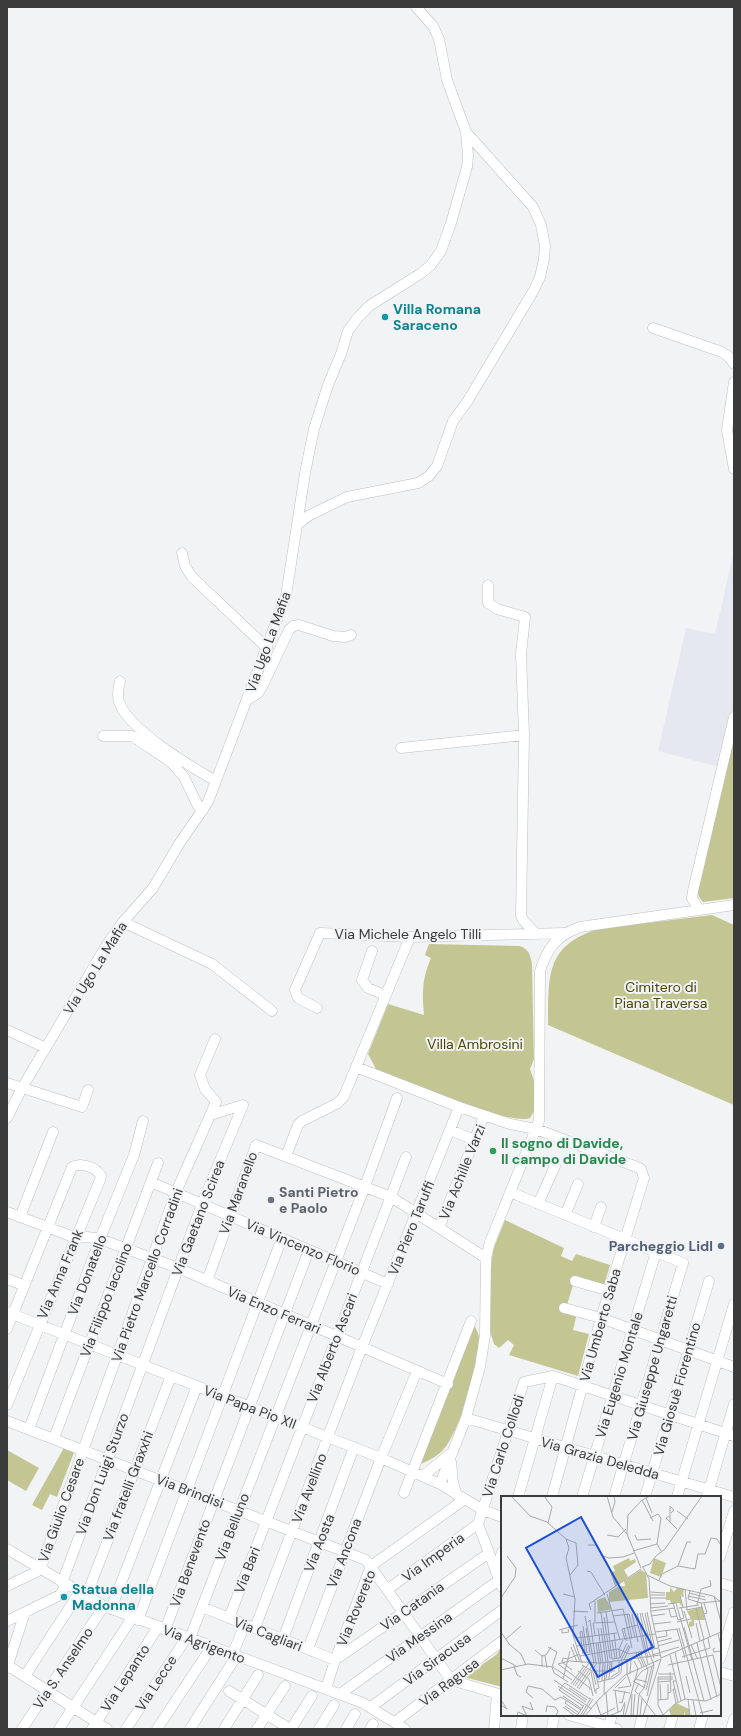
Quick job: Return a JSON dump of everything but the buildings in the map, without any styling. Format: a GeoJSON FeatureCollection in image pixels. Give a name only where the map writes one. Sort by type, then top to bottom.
{"type":"FeatureCollection","features":[{"type":"Feature","properties":{"kind":"street"},"geometry":{"type":"LineString","coordinates":[[297,525],[308,516],[341,500],[418,483],[434,471],[442,457],[448,430],[467,402],[534,290],[540,277],[545,246],[541,225],[533,207],[466,132],[447,80],[439,39],[433,26],[416,7]]}},
{"type":"Feature","properties":{"kind":"street","name":"Via Ugo La Mafia"},"geometry":{"type":"LineString","coordinates":[[7,1118],[22,1088],[106,946],[123,922],[153,888],[179,844],[203,810],[216,781],[286,596],[305,473],[314,429],[348,331],[369,306],[424,271],[430,266],[441,251],[451,223],[467,167],[468,156],[466,132]]}},
{"type":"Feature","properties":{"kind":"street"},"geometry":{"type":"LineString","coordinates":[[653,328],[722,352],[728,356],[734,364]]}},
{"type":"Feature","properties":{"kind":"street"},"geometry":{"type":"LineString","coordinates":[[734,382],[727,430],[734,469]]}},
{"type":"Feature","properties":{"kind":"street"},"geometry":{"type":"LineString","coordinates":[[182,553],[185,566],[192,577],[266,648]]}},
{"type":"Feature","properties":{"kind":"street"},"geometry":{"type":"LineString","coordinates":[[488,585],[488,603],[497,609],[525,617],[522,654],[524,735],[521,915],[536,934]]}},
{"type":"Feature","properties":{"kind":"street"},"geometry":{"type":"LineString","coordinates":[[247,700],[255,695],[262,687],[289,630],[293,626],[299,625],[339,638],[350,635]]}},
{"type":"Feature","properties":{"kind":"street"},"geometry":{"type":"LineString","coordinates":[[120,681],[117,694],[120,702],[134,725],[188,764],[216,781]]}},
{"type":"Feature","properties":{"kind":"street"},"geometry":{"type":"LineString","coordinates":[[700,910],[692,898],[693,891],[734,717]]}},
{"type":"Feature","properties":{"kind":"street"},"geometry":{"type":"LineString","coordinates":[[401,748],[524,735]]}},
{"type":"Feature","properties":{"kind":"street"},"geometry":{"type":"LineString","coordinates":[[103,736],[132,736],[171,762],[184,777],[198,806],[203,810]]}},
{"type":"Feature","properties":{"kind":"street"},"geometry":{"type":"LineString","coordinates":[[437,1483],[466,1418],[480,1367],[485,1335],[486,1258],[490,1242],[539,1121],[541,1070],[540,971],[549,950],[564,933],[580,927],[734,905]]}},
{"type":"Feature","properties":{"kind":"street"},"geometry":{"type":"LineString","coordinates":[[123,922],[212,964],[272,1011]]}},
{"type":"Feature","properties":{"kind":"street","name":"Via Michele Angelo Tilli"},"geometry":{"type":"LineString","coordinates":[[317,1008],[298,998],[295,990],[320,933],[410,937],[564,933]]}},
{"type":"Feature","properties":{"kind":"street"},"geometry":{"type":"LineString","coordinates":[[286,1156],[298,1125],[306,1118],[338,1103],[348,1088],[410,937]]}},
{"type":"Feature","properties":{"kind":"street"},"geometry":{"type":"LineString","coordinates":[[372,951],[362,980],[368,988],[385,995]]}},
{"type":"Feature","properties":{"kind":"street"},"geometry":{"type":"LineString","coordinates":[[7,1030],[46,1048]]}},
{"type":"Feature","properties":{"kind":"street","name":"Via Pietro Marcello Corradini"},"geometry":{"type":"LineString","coordinates":[[83,1450],[176,1192],[216,1102],[205,1089],[200,1075],[215,1039]]}},
{"type":"Feature","properties":{"kind":"street"},"geometry":{"type":"LineString","coordinates":[[356,1066],[484,1116],[536,1129]]}},
{"type":"Feature","properties":{"kind":"street"},"geometry":{"type":"LineString","coordinates":[[7,1083],[82,1107],[88,1090]]}},
{"type":"Feature","properties":{"kind":"street","name":"Via Belluno"},"geometry":{"type":"LineString","coordinates":[[188,1638],[202,1607],[365,1186],[397,1098]]}},
{"type":"Feature","properties":{"kind":"street","name":"Via Gaetano Scirea"},"geometry":{"type":"LineString","coordinates":[[143,1365],[202,1204],[243,1105],[210,1115]]}},
{"type":"Feature","properties":{"kind":"street","name":"Via Piero Taruffi"},"geometry":{"type":"LineString","coordinates":[[362,1347],[459,1107]]}},
{"type":"Feature","properties":{"kind":"street","name":"Via Achille Varzi"},"geometry":{"type":"LineString","coordinates":[[439,1228],[484,1116]]}},
{"type":"Feature","properties":{"kind":"street","name":"Via Donatello"},"geometry":{"type":"LineString","coordinates":[[29,1429],[100,1239],[134,1155],[143,1121]]}},
{"type":"Feature","properties":{"kind":"street","name":"Via Umberto Saba"},"geometry":{"type":"LineString","coordinates":[[536,1129],[641,1169],[644,1178],[601,1318],[552,1496]]}},
{"type":"Feature","properties":{"kind":"street"},"geometry":{"type":"LineString","coordinates":[[450,1130],[475,1140]]}},
{"type":"Feature","properties":{"kind":"street"},"geometry":{"type":"LineString","coordinates":[[20,1217],[53,1132]]}},
{"type":"Feature","properties":{"kind":"street","name":"Via Maranello"},"geometry":{"type":"LineString","coordinates":[[207,1281],[256,1145],[391,1197],[486,1258]]}},
{"type":"Feature","properties":{"kind":"street","name":"Via Alberto Ascari"},"geometry":{"type":"LineString","coordinates":[[266,1521],[406,1157]]}},
{"type":"Feature","properties":{"kind":"street","name":"Via Filippo Iacolino"},"geometry":{"type":"LineString","coordinates":[[54,1438],[158,1163]]}},
{"type":"Feature","properties":{"kind":"street","name":"Via Anna Frank"},"geometry":{"type":"LineString","coordinates":[[7,1405],[101,1176],[98,1171],[81,1164],[72,1167],[47,1227]]}},
{"type":"Feature","properties":{"kind":"street"},"geometry":{"type":"LineString","coordinates":[[538,1204],[554,1166]]}},
{"type":"Feature","properties":{"kind":"street","name":"Via Vincenzo Florio"},"geometry":{"type":"LineString","coordinates":[[151,1182],[388,1284]]}},
{"type":"Feature","properties":{"kind":"street"},"geometry":{"type":"LineString","coordinates":[[565,1215],[578,1184]]}},
{"type":"Feature","properties":{"kind":"street"},"geometry":{"type":"LineString","coordinates":[[510,1192],[656,1252]]}},
{"type":"Feature","properties":{"kind":"street"},"geometry":{"type":"LineString","coordinates":[[594,1227],[601,1208]]}},
{"type":"Feature","properties":{"kind":"street","name":"Via Enzo Ferrari"},"geometry":{"type":"LineString","coordinates":[[7,1212],[76,1238],[87,1237],[100,1239],[178,1268],[448,1384]]}},
{"type":"Feature","properties":{"kind":"street"},"geometry":{"type":"LineString","coordinates":[[7,1329],[10,1313],[47,1227]]}},
{"type":"Feature","properties":{"kind":"street"},"geometry":{"type":"LineString","coordinates":[[59,1729],[135,1619],[187,1490],[282,1238]]}},
{"type":"Feature","properties":{"kind":"street","name":"Via Benevento"},"geometry":{"type":"LineString","coordinates":[[161,1628],[213,1500],[309,1250]]}},
{"type":"Feature","properties":{"kind":"street","name":"Via Giuseppe Ungaretti"},"geometry":{"type":"LineString","coordinates":[[614,1496],[683,1263],[656,1252]]}},
{"type":"Feature","properties":{"kind":"street","name":"Via Eugenio Montale"},"geometry":{"type":"LineString","coordinates":[[582,1496],[656,1252]]}},
{"type":"Feature","properties":{"kind":"street"},"geometry":{"type":"LineString","coordinates":[[7,1279],[23,1285]]}},
{"type":"Feature","properties":{"kind":"street"},"geometry":{"type":"LineString","coordinates":[[575,1281],[609,1291]]}},
{"type":"Feature","properties":{"kind":"street","name":"Via Giosuè Fiorentino"},"geometry":{"type":"LineString","coordinates":[[645,1496],[708,1281]]}},
{"type":"Feature","properties":{"kind":"street"},"geometry":{"type":"LineString","coordinates":[[677,1496],[734,1304]]}},
{"type":"Feature","properties":{"kind":"street"},"geometry":{"type":"LineString","coordinates":[[564,1308],[601,1318],[734,1367]]}},
{"type":"Feature","properties":{"kind":"street","name":"Via Papa Pio XII"},"geometry":{"type":"LineString","coordinates":[[10,1313],[381,1458],[437,1483],[483,1510],[501,1517]]}},
{"type":"Feature","properties":{"kind":"street"},"geometry":{"type":"LineString","coordinates":[[404,1493],[418,1474],[448,1384],[471,1322]]}},
{"type":"Feature","properties":{"kind":"street","name":"Via Avellino"},"geometry":{"type":"LineString","coordinates":[[255,1628],[362,1347]]}},
{"type":"Feature","properties":{"kind":"street","name":"Via Don Luigi Sturzo"},"geometry":{"type":"LineString","coordinates":[[64,1584],[143,1365]]}},
{"type":"Feature","properties":{"kind":"street","name":"Via Ancona"},"geometry":{"type":"LineString","coordinates":[[308,1649],[381,1458],[417,1371]]}},
{"type":"Feature","properties":{"kind":"street","name":"Via fratelli Graxxhi"},"geometry":{"type":"LineString","coordinates":[[25,1676],[83,1595],[135,1470],[171,1376]]}},
{"type":"Feature","properties":{"kind":"street"},"geometry":{"type":"LineString","coordinates":[[518,1496],[553,1376],[730,1435]]}},
{"type":"Feature","properties":{"kind":"street","name":"Via Carlo Collodi"},"geometry":{"type":"LineString","coordinates":[[483,1510],[524,1382],[553,1376]]}},
{"type":"Feature","properties":{"kind":"street","name":"Via S. Anselmo"},"geometry":{"type":"LineString","coordinates":[[22,1729],[47,1691],[108,1608],[161,1480],[196,1386]]}},
{"type":"Feature","properties":{"kind":"street"},"geometry":{"type":"LineString","coordinates":[[708,1493],[730,1435],[734,1404]]}},
{"type":"Feature","properties":{"kind":"street","name":"Via Grazia Deledda"},"geometry":{"type":"LineString","coordinates":[[466,1418],[652,1473],[681,1482],[708,1493],[734,1497]]}},
{"type":"Feature","properties":{"kind":"street","name":"Via Brindisi"},"geometry":{"type":"LineString","coordinates":[[7,1421],[366,1560],[371,1566]]}},
{"type":"Feature","properties":{"kind":"street","name":"Via Aosta"},"geometry":{"type":"LineString","coordinates":[[283,1639],[354,1447]]}},
{"type":"Feature","properties":{"kind":"street","name":"Via Giulio Cesare"},"geometry":{"type":"LineString","coordinates":[[40,1570],[83,1450]]}},
{"type":"Feature","properties":{"kind":"street"},"geometry":{"type":"LineString","coordinates":[[418,1474],[450,1454]]}},
{"type":"Feature","properties":{"kind":"street"},"geometry":{"type":"LineString","coordinates":[[450,1454],[453,1482],[461,1497]]}},
{"type":"Feature","properties":{"kind":"street","name":"Via Rovereto"},"geometry":{"type":"LineString","coordinates":[[326,1689],[335,1660],[371,1566],[461,1497]]}},
{"type":"Feature","properties":{"kind":"street"},"geometry":{"type":"LineString","coordinates":[[483,1510],[478,1524],[499,1580]]}},
{"type":"Feature","properties":{"kind":"street"},"geometry":{"type":"LineString","coordinates":[[721,1554],[734,1510]]}},
{"type":"Feature","properties":{"kind":"street","name":"Via Bari"},"geometry":{"type":"LineString","coordinates":[[229,1618],[266,1521]]}},
{"type":"Feature","properties":{"kind":"street","name":"Via Imperia"},"geometry":{"type":"LineString","coordinates":[[388,1589],[478,1524]]}},
{"type":"Feature","properties":{"kind":"street","name":"Via Agrigento"},"geometry":{"type":"LineString","coordinates":[[7,1549],[40,1570],[108,1608],[340,1694],[371,1707],[401,1727]]}},
{"type":"Feature","properties":{"kind":"street","name":"Via Catania"},"geometry":{"type":"LineString","coordinates":[[335,1660],[489,1553]]}},
{"type":"Feature","properties":{"kind":"street"},"geometry":{"type":"LineString","coordinates":[[7,1561],[18,1556]]}},
{"type":"Feature","properties":{"kind":"street"},"geometry":{"type":"LineString","coordinates":[[499,1580],[501,1561]]}},
{"type":"Feature","properties":{"kind":"street"},"geometry":{"type":"LineString","coordinates":[[371,1566],[450,1680],[499,1694],[494,1729]]}},
{"type":"Feature","properties":{"kind":"street"},"geometry":{"type":"LineString","coordinates":[[7,1586],[40,1570]]}},
{"type":"Feature","properties":{"kind":"street","name":"Via Messina"},"geometry":{"type":"LineString","coordinates":[[340,1694],[499,1580]]}},
{"type":"Feature","properties":{"kind":"street"},"geometry":{"type":"LineString","coordinates":[[721,1583],[734,1587]]}},
{"type":"Feature","properties":{"kind":"street"},"geometry":{"type":"LineString","coordinates":[[7,1621],[60,1595],[64,1584]]}},
{"type":"Feature","properties":{"kind":"street","name":"Via Cagliari"},"geometry":{"type":"LineString","coordinates":[[202,1607],[335,1660]]}},
{"type":"Feature","properties":{"kind":"street","name":"Via Siracusa"},"geometry":{"type":"LineString","coordinates":[[371,1707],[501,1611]]}},
{"type":"Feature","properties":{"kind":"street"},"geometry":{"type":"LineString","coordinates":[[25,1612],[7,1666],[73,1707],[94,1726],[106,1729]]}},
{"type":"Feature","properties":{"kind":"street"},"geometry":{"type":"LineString","coordinates":[[721,1656],[734,1612]]}},
{"type":"Feature","properties":{"kind":"street"},"geometry":{"type":"LineString","coordinates":[[190,1729],[235,1654],[245,1624]]}},
{"type":"Feature","properties":{"kind":"street","name":"Via Lepanto"},"geometry":{"type":"LineString","coordinates":[[94,1726],[161,1628]]}},
{"type":"Feature","properties":{"kind":"street","name":"Via Lecce"},"geometry":{"type":"LineString","coordinates":[[126,1729],[188,1638]]}},
{"type":"Feature","properties":{"kind":"street","name":"Via Ragusa"},"geometry":{"type":"LineString","coordinates":[[401,1727],[450,1680],[501,1643]]}},
{"type":"Feature","properties":{"kind":"street"},"geometry":{"type":"LineString","coordinates":[[157,1729],[212,1646]]}},
{"type":"Feature","properties":{"kind":"street"},"geometry":{"type":"LineString","coordinates":[[721,1672],[734,1676]]}},
{"type":"Feature","properties":{"kind":"street"},"geometry":{"type":"LineString","coordinates":[[224,1729],[258,1675]]}},
{"type":"Feature","properties":{"kind":"street"},"geometry":{"type":"LineString","coordinates":[[258,1729],[285,1686]]}},
{"type":"Feature","properties":{"kind":"street"},"geometry":{"type":"LineString","coordinates":[[230,1691],[290,1729],[312,1696]]}},
{"type":"Feature","properties":{"kind":"street"},"geometry":{"type":"LineString","coordinates":[[319,1729],[334,1705]]}},
{"type":"Feature","properties":{"kind":"street"},"geometry":{"type":"LineString","coordinates":[[346,1729],[355,1714]]}},
{"type":"Feature","properties":{"kind":"street"},"geometry":{"type":"LineString","coordinates":[[521,1729],[523,1716]]}},
{"type":"Feature","properties":{"kind":"street"},"geometry":{"type":"LineString","coordinates":[[552,1729],[554,1716]]}},
{"type":"Feature","properties":{"kind":"street"},"geometry":{"type":"LineString","coordinates":[[573,1716],[611,1728],[612,1716]]}},
{"type":"Feature","properties":{"kind":"street"},"geometry":{"type":"LineString","coordinates":[[639,1729],[643,1716]]}},
{"type":"Feature","properties":{"kind":"street"},"geometry":{"type":"LineString","coordinates":[[669,1729],[673,1716]]}},
{"type":"Feature","properties":{"kind":"street"},"geometry":{"type":"LineString","coordinates":[[699,1729],[703,1716]]}},
{"type":"Feature","properties":{"kind":"street"},"geometry":{"type":"LineString","coordinates":[[580,1729],[581,1718]]}},
{"type":"Feature","properties":{"kind":"street"},"geometry":{"type":"LineString","coordinates":[[731,1729],[734,1720]]}},
{"type":"Feature","properties":{"kind":"shaded area"},"geometry":{"type":"Polygon","coordinates":[[[734,551],[734,738],[727,769],[658,751],[686,628],[715,634],[734,551]]]}},
{"type":"Feature","properties":{"kind":"green space"},"geometry":{"type":"Polygon","coordinates":[[[734,738],[734,898],[703,902],[699,897],[697,890],[734,738]]]}},
{"type":"Feature","properties":{"kind":"green space","name":"Cimitero di Piana Traversa"},"geometry":{"type":"Polygon","coordinates":[[[712,915],[734,925],[734,1105],[548,1025],[550,978],[553,966],[559,954],[580,936],[598,929],[712,915]]]}},
{"type":"Feature","properties":{"kind":"green space","name":"Villa Ambrosini"},"geometry":{"type":"Polygon","coordinates":[[[429,944],[520,946],[529,953],[532,964],[534,1059],[530,1069],[535,1084],[534,1111],[530,1118],[519,1119],[501,1116],[479,1109],[455,1101],[376,1069],[368,1054],[388,1004],[424,1015],[423,986],[431,958],[425,955],[429,944]]]}},
{"type":"Feature","properties":{"kind":"green space"},"geometry":{"type":"Polygon","coordinates":[[[505,1220],[564,1248],[561,1256],[572,1261],[576,1254],[610,1265],[603,1289],[573,1285],[567,1305],[578,1309],[573,1330],[589,1334],[578,1376],[509,1355],[514,1345],[508,1340],[499,1348],[494,1344],[489,1328],[491,1267],[493,1250],[505,1220]]]}},
{"type":"Feature","properties":{"kind":"green space"},"geometry":{"type":"Polygon","coordinates":[[[474,1325],[480,1343],[477,1366],[458,1424],[444,1449],[435,1457],[420,1464],[474,1325]]]}},
{"type":"Feature","properties":{"kind":"green space"},"geometry":{"type":"Polygon","coordinates":[[[65,1446],[75,1450],[57,1497],[50,1494],[42,1510],[32,1505],[65,1446]]]}},
{"type":"Feature","properties":{"kind":"green space"},"geometry":{"type":"Polygon","coordinates":[[[7,1450],[39,1468],[26,1491],[7,1480],[7,1450]]]}},
{"type":"Feature","properties":{"kind":"green space"},"geometry":{"type":"Polygon","coordinates":[[[501,1648],[501,1687],[464,1677],[496,1655],[501,1648]]]}},
{"type":"Feature","properties":{"kind":"place","name":"Villa Romana Saraceno"},"geometry":{"type":"Point","coordinates":[385,317]}},
{"type":"Feature","properties":{"kind":"place","name":"Il sogno di Davide, Il campo di Davide"},"geometry":{"type":"Point","coordinates":[493,1151]}},
{"type":"Feature","properties":{"kind":"place","name":"Santi Pietro e Paolo"},"geometry":{"type":"Point","coordinates":[271,1200]}},
{"type":"Feature","properties":{"kind":"place","name":"Parcheggio Lidl"},"geometry":{"type":"Point","coordinates":[721,1246]}},
{"type":"Feature","properties":{"kind":"place","name":"Statua della Madonna"},"geometry":{"type":"Point","coordinates":[64,1597]}}]}
